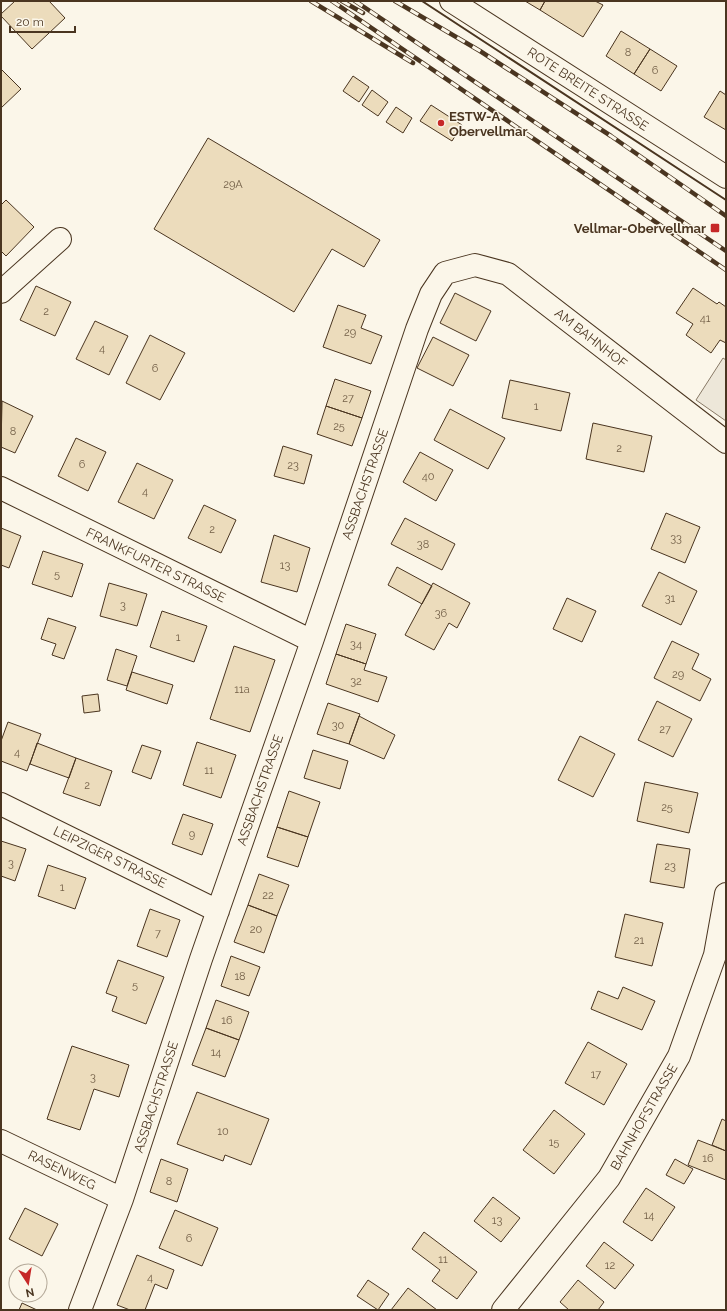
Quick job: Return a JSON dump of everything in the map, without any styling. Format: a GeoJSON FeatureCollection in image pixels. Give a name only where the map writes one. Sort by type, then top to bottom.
{"type":"FeatureCollection","features":[{"type":"Feature","properties":{"kind":"street","name":"ROTE BREITE STRASSE"},"geometry":{"type":"LineString","coordinates":[[451,1],[726,177]]}},
{"type":"Feature","properties":{"kind":"street"},"geometry":{"type":"LineString","coordinates":[[1,292],[60,239]]}},
{"type":"Feature","properties":{"kind":"street","name":"AM BAHNHOF"},"geometry":{"type":"LineString","coordinates":[[445,273],[475,265],[508,274],[726,442]]}},
{"type":"Feature","properties":{"kind":"street","name":"ASSBACHSTRASSE"},"geometry":{"type":"LineString","coordinates":[[80,1310],[122,1199],[201,960],[312,641],[417,329],[431,294],[445,273]]}},
{"type":"Feature","properties":{"kind":"street","name":"FRANKFURTER STRASSE"},"geometry":{"type":"LineString","coordinates":[[1,488],[312,641]]}},
{"type":"Feature","properties":{"kind":"street","name":"LEIPZIGER STRASSE"},"geometry":{"type":"LineString","coordinates":[[1,804],[218,911]]}},
{"type":"Feature","properties":{"kind":"street","name":"BAHNHOFSTRASSE"},"geometry":{"type":"LineString","coordinates":[[503,1310],[609,1178],[678,1056],[715,955],[726,894]]}},
{"type":"Feature","properties":{"kind":"street","name":"RASENWEG"},"geometry":{"type":"LineString","coordinates":[[1,1140],[122,1199]]}},
{"type":"Feature","properties":{"kind":"shaded area"},"geometry":{"type":"Polygon","coordinates":[[[723,358],[726,360],[726,421],[696,400],[723,358]]]}},
{"type":"Feature","properties":{"kind":"building"},"geometry":{"type":"Polygon","coordinates":[[[15,1],[49,1],[65,18],[32,49],[1,16],[1,14],[15,1]]]}},
{"type":"Feature","properties":{"kind":"building"},"geometry":{"type":"Polygon","coordinates":[[[525,1],[545,1],[540,10],[525,1]]]}},
{"type":"Feature","properties":{"kind":"building"},"geometry":{"type":"Polygon","coordinates":[[[545,1],[595,1],[603,5],[583,37],[540,10],[545,1]]]}},
{"type":"Feature","properties":{"kind":"building"},"geometry":{"type":"Polygon","coordinates":[[[621,31],[650,49],[634,74],[606,56],[621,31]]]}},
{"type":"Feature","properties":{"kind":"building"},"geometry":{"type":"Polygon","coordinates":[[[650,49],[677,66],[661,91],[634,74],[650,49]]]}},
{"type":"Feature","properties":{"kind":"building"},"geometry":{"type":"Polygon","coordinates":[[[1,69],[21,89],[1,108],[1,69]]]}},
{"type":"Feature","properties":{"kind":"building"},"geometry":{"type":"Polygon","coordinates":[[[353,76],[369,87],[359,102],[343,91],[353,76]]]}},
{"type":"Feature","properties":{"kind":"building"},"geometry":{"type":"Polygon","coordinates":[[[372,90],[388,102],[378,116],[362,105],[372,90]]]}},
{"type":"Feature","properties":{"kind":"building"},"geometry":{"type":"Polygon","coordinates":[[[720,91],[726,95],[726,130],[704,117],[720,91]]]}},
{"type":"Feature","properties":{"kind":"building","name":"ESTW-A Obervellmar"},"geometry":{"type":"Polygon","coordinates":[[[431,105],[462,125],[452,141],[420,121],[431,105]]]}},
{"type":"Feature","properties":{"kind":"building"},"geometry":{"type":"Polygon","coordinates":[[[396,107],[412,118],[403,133],[386,122],[396,107]]]}},
{"type":"Feature","properties":{"kind":"building"},"geometry":{"type":"Polygon","coordinates":[[[208,138],[380,240],[364,267],[332,249],[294,312],[154,229],[208,138]]]}},
{"type":"Feature","properties":{"kind":"building"},"geometry":{"type":"Polygon","coordinates":[[[6,200],[34,227],[6,256],[1,251],[1,205],[6,200]]]}},
{"type":"Feature","properties":{"kind":"building"},"geometry":{"type":"Polygon","coordinates":[[[36,286],[71,302],[55,336],[20,320],[36,286]]]}},
{"type":"Feature","properties":{"kind":"building"},"geometry":{"type":"Polygon","coordinates":[[[693,288],[717,304],[719,302],[726,307],[726,343],[720,340],[711,353],[686,335],[693,324],[676,313],[693,288]]]}},
{"type":"Feature","properties":{"kind":"building"},"geometry":{"type":"Polygon","coordinates":[[[455,293],[491,311],[476,341],[440,323],[455,293]]]}},
{"type":"Feature","properties":{"kind":"building"},"geometry":{"type":"Polygon","coordinates":[[[338,305],[366,315],[361,328],[382,336],[371,364],[323,347],[338,305]]]}},
{"type":"Feature","properties":{"kind":"building"},"geometry":{"type":"Polygon","coordinates":[[[95,321],[128,336],[109,375],[76,359],[95,321]]]}},
{"type":"Feature","properties":{"kind":"building"},"geometry":{"type":"Polygon","coordinates":[[[150,335],[185,353],[160,400],[126,383],[150,335]]]}},
{"type":"Feature","properties":{"kind":"building"},"geometry":{"type":"Polygon","coordinates":[[[433,337],[469,355],[453,386],[417,368],[433,337]]]}},
{"type":"Feature","properties":{"kind":"building"},"geometry":{"type":"Polygon","coordinates":[[[335,379],[371,391],[362,418],[326,406],[335,379]]]}},
{"type":"Feature","properties":{"kind":"building"},"geometry":{"type":"Polygon","coordinates":[[[510,380],[570,393],[561,431],[502,418],[510,380]]]}},
{"type":"Feature","properties":{"kind":"building"},"geometry":{"type":"Polygon","coordinates":[[[2,401],[33,416],[15,453],[1,447],[2,401]]]}},
{"type":"Feature","properties":{"kind":"building"},"geometry":{"type":"Polygon","coordinates":[[[326,406],[362,418],[352,446],[317,434],[326,406]]]}},
{"type":"Feature","properties":{"kind":"building"},"geometry":{"type":"Polygon","coordinates":[[[450,409],[505,438],[488,469],[434,440],[450,409]]]}},
{"type":"Feature","properties":{"kind":"building"},"geometry":{"type":"Polygon","coordinates":[[[593,423],[652,436],[644,472],[586,459],[593,423]]]}},
{"type":"Feature","properties":{"kind":"building"},"geometry":{"type":"Polygon","coordinates":[[[76,438],[106,452],[88,491],[58,476],[76,438]]]}},
{"type":"Feature","properties":{"kind":"building"},"geometry":{"type":"Polygon","coordinates":[[[283,446],[312,455],[304,484],[274,476],[283,446]]]}},
{"type":"Feature","properties":{"kind":"building"},"geometry":{"type":"Polygon","coordinates":[[[420,452],[453,470],[436,501],[403,482],[420,452]]]}},
{"type":"Feature","properties":{"kind":"building"},"geometry":{"type":"Polygon","coordinates":[[[137,463],[173,480],[154,519],[118,502],[137,463]]]}},
{"type":"Feature","properties":{"kind":"building"},"geometry":{"type":"Polygon","coordinates":[[[204,505],[236,520],[221,553],[188,538],[204,505]]]}},
{"type":"Feature","properties":{"kind":"building"},"geometry":{"type":"Polygon","coordinates":[[[666,513],[700,527],[685,563],[651,549],[666,513]]]}},
{"type":"Feature","properties":{"kind":"building"},"geometry":{"type":"Polygon","coordinates":[[[405,518],[455,544],[442,570],[391,544],[405,518]]]}},
{"type":"Feature","properties":{"kind":"building"},"geometry":{"type":"Polygon","coordinates":[[[1,528],[21,536],[9,568],[1,565],[1,528]]]}},
{"type":"Feature","properties":{"kind":"building"},"geometry":{"type":"Polygon","coordinates":[[[274,535],[310,548],[297,592],[261,582],[274,535]]]}},
{"type":"Feature","properties":{"kind":"building"},"geometry":{"type":"Polygon","coordinates":[[[43,551],[83,564],[72,597],[32,584],[43,551]]]}},
{"type":"Feature","properties":{"kind":"building"},"geometry":{"type":"Polygon","coordinates":[[[397,567],[432,586],[422,604],[388,585],[397,567]]]}},
{"type":"Feature","properties":{"kind":"building"},"geometry":{"type":"Polygon","coordinates":[[[659,572],[697,591],[681,625],[642,606],[659,572]]]}},
{"type":"Feature","properties":{"kind":"building"},"geometry":{"type":"Polygon","coordinates":[[[109,583],[147,594],[137,626],[100,616],[109,583]]]}},
{"type":"Feature","properties":{"kind":"building"},"geometry":{"type":"Polygon","coordinates":[[[433,583],[470,603],[457,628],[449,623],[434,650],[405,635],[433,583]]]}},
{"type":"Feature","properties":{"kind":"building"},"geometry":{"type":"Polygon","coordinates":[[[567,598],[596,611],[582,642],[553,629],[567,598]]]}},
{"type":"Feature","properties":{"kind":"building"},"geometry":{"type":"Polygon","coordinates":[[[162,611],[207,626],[194,662],[150,647],[162,611]]]}},
{"type":"Feature","properties":{"kind":"building"},"geometry":{"type":"Polygon","coordinates":[[[48,618],[76,627],[64,659],[52,655],[56,644],[41,639],[48,618]]]}},
{"type":"Feature","properties":{"kind":"building"},"geometry":{"type":"Polygon","coordinates":[[[346,624],[376,634],[366,664],[336,654],[346,624]]]}},
{"type":"Feature","properties":{"kind":"building"},"geometry":{"type":"Polygon","coordinates":[[[672,641],[699,654],[692,669],[711,679],[700,701],[654,678],[672,641]]]}},
{"type":"Feature","properties":{"kind":"building"},"geometry":{"type":"Polygon","coordinates":[[[234,646],[275,660],[250,732],[210,719],[234,646]]]}},
{"type":"Feature","properties":{"kind":"building"},"geometry":{"type":"Polygon","coordinates":[[[116,649],[137,656],[127,686],[107,680],[116,649]]]}},
{"type":"Feature","properties":{"kind":"building"},"geometry":{"type":"Polygon","coordinates":[[[336,654],[366,664],[364,670],[387,677],[378,702],[326,684],[336,654]]]}},
{"type":"Feature","properties":{"kind":"building"},"geometry":{"type":"Polygon","coordinates":[[[132,672],[173,685],[167,704],[126,690],[132,672]]]}},
{"type":"Feature","properties":{"kind":"building"},"geometry":{"type":"Polygon","coordinates":[[[98,694],[100,711],[84,713],[82,696],[98,694]]]}},
{"type":"Feature","properties":{"kind":"building"},"geometry":{"type":"Polygon","coordinates":[[[657,701],[692,719],[673,757],[638,740],[657,701]]]}},
{"type":"Feature","properties":{"kind":"building"},"geometry":{"type":"Polygon","coordinates":[[[328,703],[360,714],[349,744],[317,734],[328,703]]]}},
{"type":"Feature","properties":{"kind":"building"},"geometry":{"type":"Polygon","coordinates":[[[359,716],[395,735],[384,759],[349,744],[359,716]]]}},
{"type":"Feature","properties":{"kind":"building"},"geometry":{"type":"Polygon","coordinates":[[[8,722],[41,734],[27,771],[1,761],[1,741],[8,722]]]}},
{"type":"Feature","properties":{"kind":"building"},"geometry":{"type":"Polygon","coordinates":[[[580,736],[615,754],[593,797],[558,780],[580,736]]]}},
{"type":"Feature","properties":{"kind":"building"},"geometry":{"type":"Polygon","coordinates":[[[197,742],[236,755],[221,798],[183,785],[197,742]]]}},
{"type":"Feature","properties":{"kind":"building"},"geometry":{"type":"Polygon","coordinates":[[[37,743],[76,758],[69,778],[30,764],[37,743]]]}},
{"type":"Feature","properties":{"kind":"building"},"geometry":{"type":"Polygon","coordinates":[[[142,745],[161,751],[151,779],[132,772],[142,745]]]}},
{"type":"Feature","properties":{"kind":"building"},"geometry":{"type":"Polygon","coordinates":[[[313,750],[348,761],[340,789],[304,778],[313,750]]]}},
{"type":"Feature","properties":{"kind":"building"},"geometry":{"type":"Polygon","coordinates":[[[76,758],[112,771],[100,806],[63,793],[76,758]]]}},
{"type":"Feature","properties":{"kind":"building"},"geometry":{"type":"Polygon","coordinates":[[[645,782],[698,793],[689,833],[637,821],[645,782]]]}},
{"type":"Feature","properties":{"kind":"building"},"geometry":{"type":"Polygon","coordinates":[[[289,791],[320,802],[308,837],[277,827],[289,791]]]}},
{"type":"Feature","properties":{"kind":"building"},"geometry":{"type":"Polygon","coordinates":[[[183,814],[213,824],[202,855],[172,844],[183,814]]]}},
{"type":"Feature","properties":{"kind":"building"},"geometry":{"type":"Polygon","coordinates":[[[277,827],[308,837],[298,867],[267,857],[277,827]]]}},
{"type":"Feature","properties":{"kind":"building"},"geometry":{"type":"Polygon","coordinates":[[[1,841],[26,849],[15,881],[1,876],[1,841]]]}},
{"type":"Feature","properties":{"kind":"building"},"geometry":{"type":"Polygon","coordinates":[[[657,844],[690,849],[684,888],[650,882],[657,844]]]}},
{"type":"Feature","properties":{"kind":"building"},"geometry":{"type":"Polygon","coordinates":[[[48,865],[86,878],[75,909],[38,896],[48,865]]]}},
{"type":"Feature","properties":{"kind":"building"},"geometry":{"type":"Polygon","coordinates":[[[259,874],[289,885],[277,916],[248,905],[259,874]]]}},
{"type":"Feature","properties":{"kind":"building"},"geometry":{"type":"Polygon","coordinates":[[[248,905],[277,916],[264,953],[234,942],[248,905]]]}},
{"type":"Feature","properties":{"kind":"building"},"geometry":{"type":"Polygon","coordinates":[[[150,909],[180,920],[167,957],[137,946],[150,909]]]}},
{"type":"Feature","properties":{"kind":"building"},"geometry":{"type":"Polygon","coordinates":[[[625,914],[663,923],[652,966],[615,957],[625,914]]]}},
{"type":"Feature","properties":{"kind":"building"},"geometry":{"type":"Polygon","coordinates":[[[231,956],[260,967],[249,996],[221,986],[231,956]]]}},
{"type":"Feature","properties":{"kind":"building"},"geometry":{"type":"Polygon","coordinates":[[[118,960],[164,977],[146,1024],[112,1011],[117,997],[106,993],[118,960]]]}},
{"type":"Feature","properties":{"kind":"building"},"geometry":{"type":"Polygon","coordinates":[[[623,987],[655,1001],[642,1030],[591,1009],[598,991],[618,999],[623,987]]]}},
{"type":"Feature","properties":{"kind":"building"},"geometry":{"type":"Polygon","coordinates":[[[216,1000],[249,1012],[239,1040],[206,1028],[216,1000]]]}},
{"type":"Feature","properties":{"kind":"building"},"geometry":{"type":"Polygon","coordinates":[[[206,1028],[239,1040],[225,1077],[192,1065],[206,1028]]]}},
{"type":"Feature","properties":{"kind":"building"},"geometry":{"type":"Polygon","coordinates":[[[588,1042],[627,1064],[604,1105],[565,1083],[588,1042]]]}},
{"type":"Feature","properties":{"kind":"building"},"geometry":{"type":"Polygon","coordinates":[[[72,1046],[129,1065],[119,1097],[94,1089],[80,1130],[47,1119],[72,1046]]]}},
{"type":"Feature","properties":{"kind":"building"},"geometry":{"type":"Polygon","coordinates":[[[197,1092],[269,1119],[251,1165],[225,1155],[223,1161],[177,1144],[197,1092]]]}},
{"type":"Feature","properties":{"kind":"building"},"geometry":{"type":"Polygon","coordinates":[[[554,1110],[585,1134],[554,1174],[523,1150],[554,1110]]]}},
{"type":"Feature","properties":{"kind":"building"},"geometry":{"type":"Polygon","coordinates":[[[722,1119],[726,1121],[726,1151],[712,1145],[722,1119]]]}},
{"type":"Feature","properties":{"kind":"building"},"geometry":{"type":"Polygon","coordinates":[[[698,1140],[726,1151],[726,1180],[688,1165],[698,1140]]]}},
{"type":"Feature","properties":{"kind":"building"},"geometry":{"type":"Polygon","coordinates":[[[161,1159],[188,1169],[177,1202],[150,1192],[161,1159]]]}},
{"type":"Feature","properties":{"kind":"building"},"geometry":{"type":"Polygon","coordinates":[[[675,1159],[693,1169],[684,1184],[666,1175],[675,1159]]]}},
{"type":"Feature","properties":{"kind":"building"},"geometry":{"type":"Polygon","coordinates":[[[646,1188],[675,1207],[652,1241],[623,1222],[646,1188]]]}},
{"type":"Feature","properties":{"kind":"building"},"geometry":{"type":"Polygon","coordinates":[[[493,1197],[520,1218],[501,1242],[474,1221],[493,1197]]]}},
{"type":"Feature","properties":{"kind":"building"},"geometry":{"type":"Polygon","coordinates":[[[25,1208],[58,1224],[42,1256],[9,1239],[25,1208]]]}},
{"type":"Feature","properties":{"kind":"building"},"geometry":{"type":"Polygon","coordinates":[[[175,1210],[218,1228],[202,1266],[159,1248],[175,1210]]]}},
{"type":"Feature","properties":{"kind":"building"},"geometry":{"type":"Polygon","coordinates":[[[424,1232],[477,1272],[457,1299],[432,1281],[440,1270],[412,1249],[424,1232]]]}},
{"type":"Feature","properties":{"kind":"building"},"geometry":{"type":"Polygon","coordinates":[[[604,1242],[634,1265],[615,1289],[586,1266],[604,1242]]]}},
{"type":"Feature","properties":{"kind":"building"},"geometry":{"type":"Polygon","coordinates":[[[137,1255],[174,1270],[167,1289],[155,1284],[145,1310],[130,1310],[117,1305],[137,1255]]]}},
{"type":"Feature","properties":{"kind":"building"},"geometry":{"type":"Polygon","coordinates":[[[368,1280],[389,1294],[378,1310],[357,1296],[368,1280]]]}},
{"type":"Feature","properties":{"kind":"building"},"geometry":{"type":"Polygon","coordinates":[[[578,1280],[604,1302],[598,1310],[569,1310],[560,1302],[578,1280]]]}},
{"type":"Feature","properties":{"kind":"building"},"geometry":{"type":"Polygon","coordinates":[[[408,1288],[437,1310],[391,1310],[408,1288]]]}},
{"type":"Feature","properties":{"kind":"building"},"geometry":{"type":"Polygon","coordinates":[[[22,1303],[37,1310],[19,1310],[22,1303]]]}},
{"type":"Feature","properties":{"kind":"railway"},"geometry":{"type":"LineString","coordinates":[[311,1],[413,63]]}},
{"type":"Feature","properties":{"kind":"railway"},"geometry":{"type":"LineString","coordinates":[[332,1],[726,270]]}},
{"type":"Feature","properties":{"kind":"railway"},"geometry":{"type":"LineString","coordinates":[[342,1],[363,13]]}},
{"type":"Feature","properties":{"kind":"railway"},"geometry":{"type":"LineString","coordinates":[[355,1],[726,251]]}},
{"type":"Feature","properties":{"kind":"railway"},"geometry":{"type":"LineString","coordinates":[[395,1],[480,51],[611,136],[726,216]]}},
{"type":"Feature","properties":{"kind":"wall"},"geometry":{"type":"LineString","coordinates":[[422,1],[726,200]]}},
{"type":"Feature","properties":{"kind":"place","name":"ESTW-A Obervellmar"},"geometry":{"type":"Point","coordinates":[441,123]}},
{"type":"Feature","properties":{"kind":"place","name":"Vellmar-Obervellmar"},"geometry":{"type":"Point","coordinates":[715,228]}}]}
